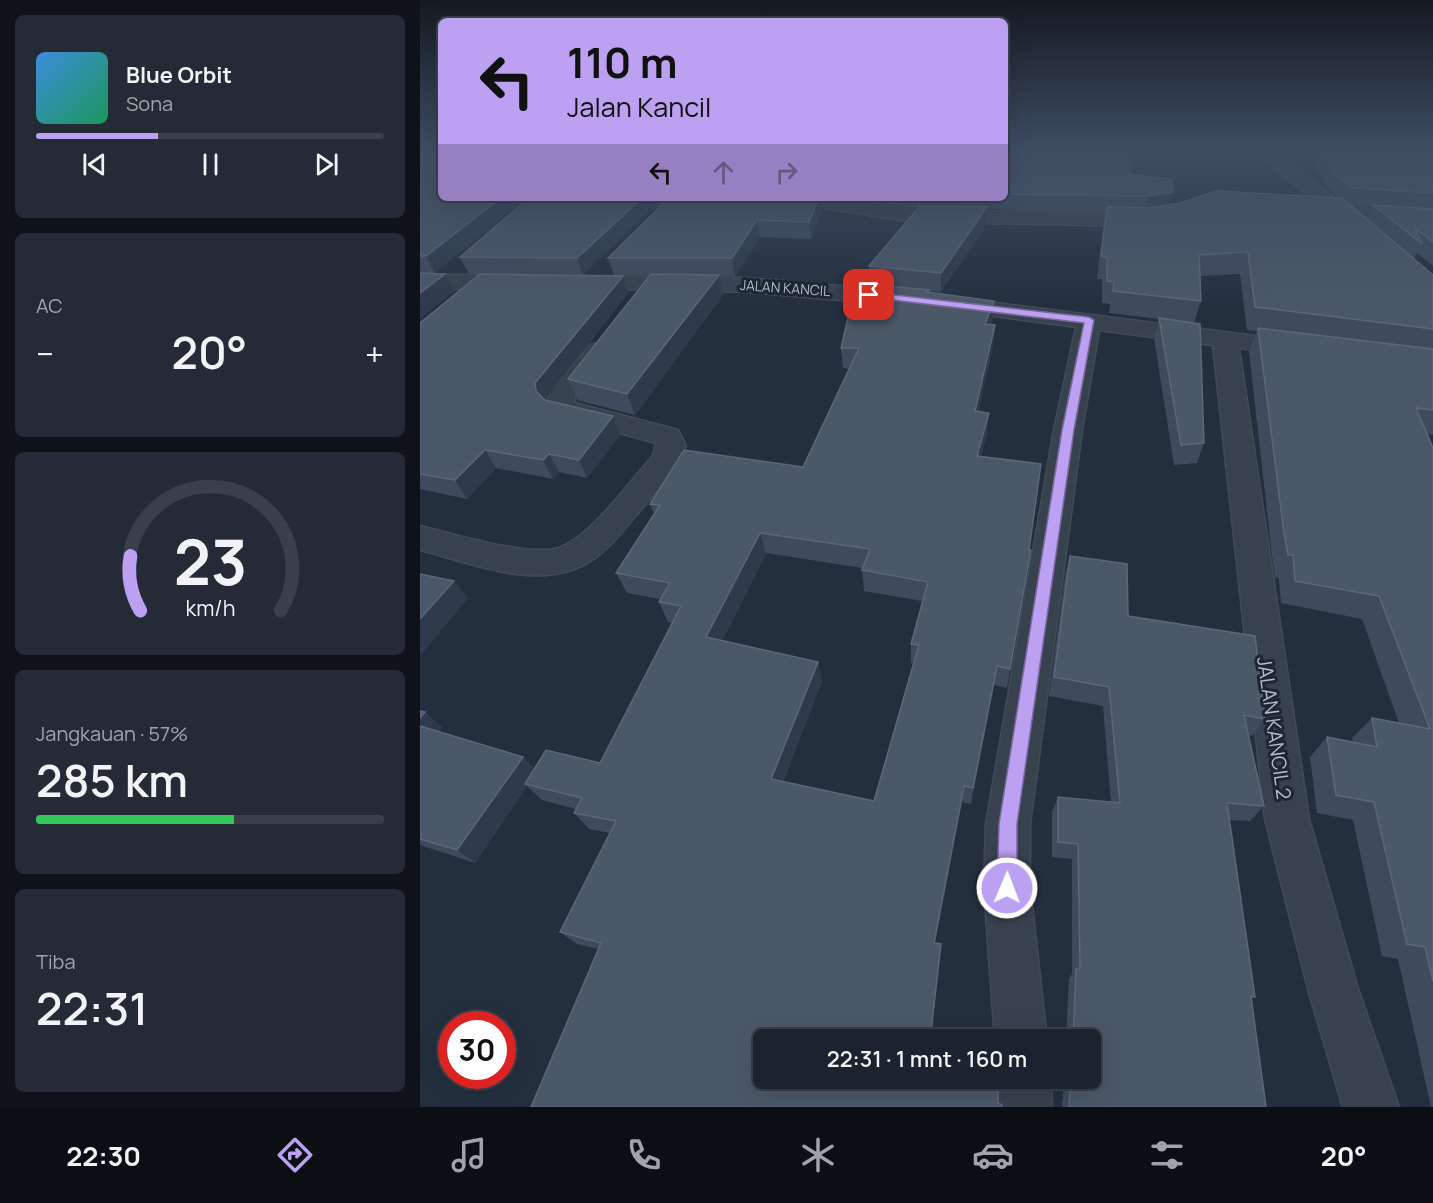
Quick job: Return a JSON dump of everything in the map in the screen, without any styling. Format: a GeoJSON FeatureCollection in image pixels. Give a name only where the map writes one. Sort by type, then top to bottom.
{"type":"FeatureCollection","features":[{"type":"Feature","properties":{"kind":"street"},"geometry":{"type":"LineString","coordinates":[[835,203],[852,209],[911,216],[1144,221],[1168,218]]}},
{"type":"Feature","properties":{"kind":"street"},"geometry":{"type":"LineString","coordinates":[[1329,203],[1360,230]]}},
{"type":"Feature","properties":{"kind":"street"},"geometry":{"type":"LineString","coordinates":[[1291,207],[1433,217]]}},
{"type":"Feature","properties":{"kind":"street"},"geometry":{"type":"LineString","coordinates":[[431,282],[468,261]]}},
{"type":"Feature","properties":{"kind":"street"},"geometry":{"type":"LineString","coordinates":[[590,284],[613,261]]}},
{"type":"Feature","properties":{"kind":"street"},"geometry":{"type":"LineString","coordinates":[[431,282],[531,283]]}},
{"type":"Feature","properties":{"kind":"street"},"geometry":{"type":"LineString","coordinates":[[456,304],[483,282]]}},
{"type":"Feature","properties":{"kind":"street","name":"JALAN KANCIL"},"geometry":{"type":"LineString","coordinates":[[555,283],[780,287],[1089,320],[1317,350]]}},
{"type":"Feature","properties":{"kind":"street"},"geometry":{"type":"LineString","coordinates":[[420,538],[516,559],[549,563],[568,559],[590,546],[664,461],[672,446],[668,437],[561,408],[561,398],[650,284]]}},
{"type":"Feature","properties":{"kind":"street"},"geometry":{"type":"LineString","coordinates":[[1020,1029],[1007,888],[1008,824],[1068,430],[1089,320]]}},
{"type":"Feature","properties":{"kind":"street","name":"JALAN KANCIL 2"},"geometry":{"type":"LineString","coordinates":[[1225,339],[1287,819],[1333,989],[1371,1107]]}},
{"type":"Feature","properties":{"kind":"street"},"geometry":{"type":"LineString","coordinates":[[1024,1089],[1024,1107]]}},
{"type":"Feature","properties":{"kind":"building"},"geometry":{"type":"Polygon","coordinates":[[[420,203],[495,203],[426,256],[420,256],[420,203]]]}},
{"type":"Feature","properties":{"kind":"building"},"geometry":{"type":"Polygon","coordinates":[[[524,203],[637,203],[577,258],[460,257],[524,203]]]}},
{"type":"Feature","properties":{"kind":"building"},"geometry":{"type":"Polygon","coordinates":[[[664,203],[817,203],[809,222],[757,220],[732,258],[608,258],[664,203]]]}},
{"type":"Feature","properties":{"kind":"building"},"geometry":{"type":"Polygon","coordinates":[[[1181,203],[1348,203],[1433,275],[1433,329],[1255,307],[1248,252],[1199,255],[1201,301],[1113,291],[1114,282],[1107,281],[1107,257],[1101,257],[1107,207],[1149,208],[1181,203]]]}},
{"type":"Feature","properties":{"kind":"building"},"geometry":{"type":"Polygon","coordinates":[[[1373,205],[1433,209],[1433,242],[1415,228],[1422,244],[1373,205]]]}},
{"type":"Feature","properties":{"kind":"building"},"geometry":{"type":"Polygon","coordinates":[[[920,206],[987,207],[941,273],[869,266],[920,206]]]}},
{"type":"Feature","properties":{"kind":"building"},"geometry":{"type":"Polygon","coordinates":[[[420,273],[445,274],[420,293],[420,273]]]}},
{"type":"Feature","properties":{"kind":"building"},"geometry":{"type":"Polygon","coordinates":[[[480,274],[623,276],[535,383],[536,391],[545,400],[613,416],[579,460],[549,454],[543,460],[485,450],[455,480],[420,474],[420,323],[480,274]]]}},
{"type":"Feature","properties":{"kind":"building"},"geometry":{"type":"Polygon","coordinates":[[[651,274],[719,275],[627,394],[568,379],[651,274]]]}},
{"type":"Feature","properties":{"kind":"building"},"geometry":{"type":"Polygon","coordinates":[[[856,283],[929,290],[927,292],[994,301],[985,324],[995,325],[975,411],[989,413],[977,456],[1041,464],[1029,550],[1031,550],[1010,669],[997,666],[973,788],[964,786],[934,943],[941,944],[931,1029],[753,1029],[753,1089],[998,1089],[998,1103],[1002,1107],[531,1107],[601,943],[560,932],[616,821],[574,813],[582,798],[525,784],[546,750],[600,763],[681,606],[659,602],[670,583],[616,573],[660,505],[650,504],[684,450],[803,467],[859,348],[841,348],[856,283]],[[760,533],[706,637],[818,662],[771,779],[874,801],[919,645],[911,644],[928,582],[862,570],[870,549],[760,533]]]}},
{"type":"Feature","properties":{"kind":"building"},"geometry":{"type":"Polygon","coordinates":[[[1159,318],[1200,324],[1204,443],[1181,445],[1159,318]]]}},
{"type":"Feature","properties":{"kind":"building"},"geometry":{"type":"Polygon","coordinates":[[[1258,328],[1433,349],[1433,410],[1416,408],[1433,448],[1433,981],[1425,947],[1407,944],[1374,802],[1336,795],[1327,737],[1377,747],[1372,718],[1430,729],[1379,596],[1295,581],[1293,555],[1288,555],[1284,533],[1258,328]]]}},
{"type":"Feature","properties":{"kind":"building"},"geometry":{"type":"Polygon","coordinates":[[[1070,556],[1127,564],[1128,616],[1255,636],[1265,719],[1244,715],[1264,806],[1227,803],[1255,997],[1251,996],[1266,1107],[1069,1107],[1070,1089],[1101,1089],[1101,1029],[1073,1029],[1076,969],[1080,969],[1078,844],[1058,842],[1058,797],[1120,803],[1109,687],[1054,677],[1070,556]]]}},
{"type":"Feature","properties":{"kind":"building"},"geometry":{"type":"Polygon","coordinates":[[[420,574],[454,581],[420,619],[420,574]]]}},
{"type":"Feature","properties":{"kind":"building"},"geometry":{"type":"Polygon","coordinates":[[[420,726],[523,757],[457,850],[420,839],[420,726]]]}},
{"type":"Feature","properties":{"kind":"route"},"geometry":{"type":"LineString","coordinates":[[869,295],[1089,320],[1068,430],[1008,824],[1007,888]]}}]}
